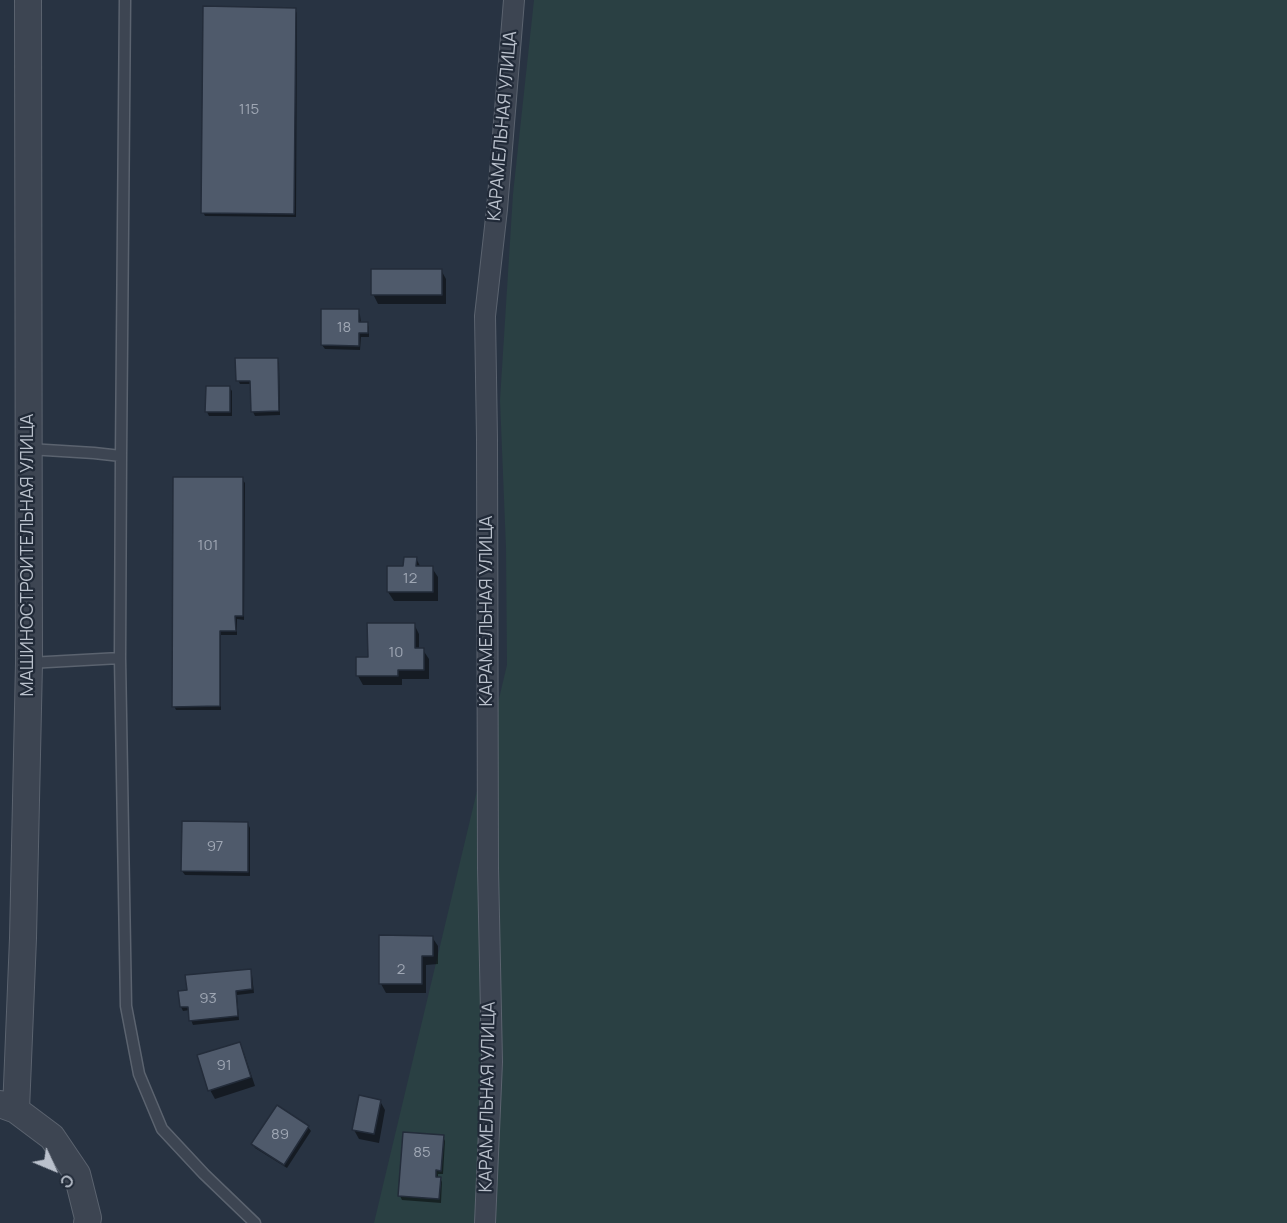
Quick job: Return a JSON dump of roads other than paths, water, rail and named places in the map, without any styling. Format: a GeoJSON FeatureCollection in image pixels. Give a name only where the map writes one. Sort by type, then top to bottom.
{"type":"FeatureCollection","features":[{"type":"Feature","properties":{"kind":"street","name":"МАШИНОСТРОИТЕЛЬНАЯ УЛИЦА"},"geometry":{"type":"LineString","coordinates":[[8,1107],[23,938],[29,663],[28,0]]}},
{"type":"Feature","properties":{"kind":"street","name":"КАРАМЕЛЬНАЯ УЛИЦА"},"geometry":{"type":"LineString","coordinates":[[484,1223],[492,1062],[488,868],[485,316],[497,209],[514,0]]}},
{"type":"Feature","properties":{"kind":"street"},"geometry":{"type":"LineString","coordinates":[[8,1107],[52,1137],[77,1174],[88,1218],[87,1223]]}},
{"type":"Feature","properties":{"kind":"lane"},"geometry":{"type":"LineString","coordinates":[[125,0],[120,658],[126,1005],[139,1074],[162,1129],[255,1223]]}},
{"type":"Feature","properties":{"kind":"lane"},"geometry":{"type":"LineString","coordinates":[[28,449],[121,456]]}},
{"type":"Feature","properties":{"kind":"lane"},"geometry":{"type":"LineString","coordinates":[[29,663],[120,658]]}}]}
